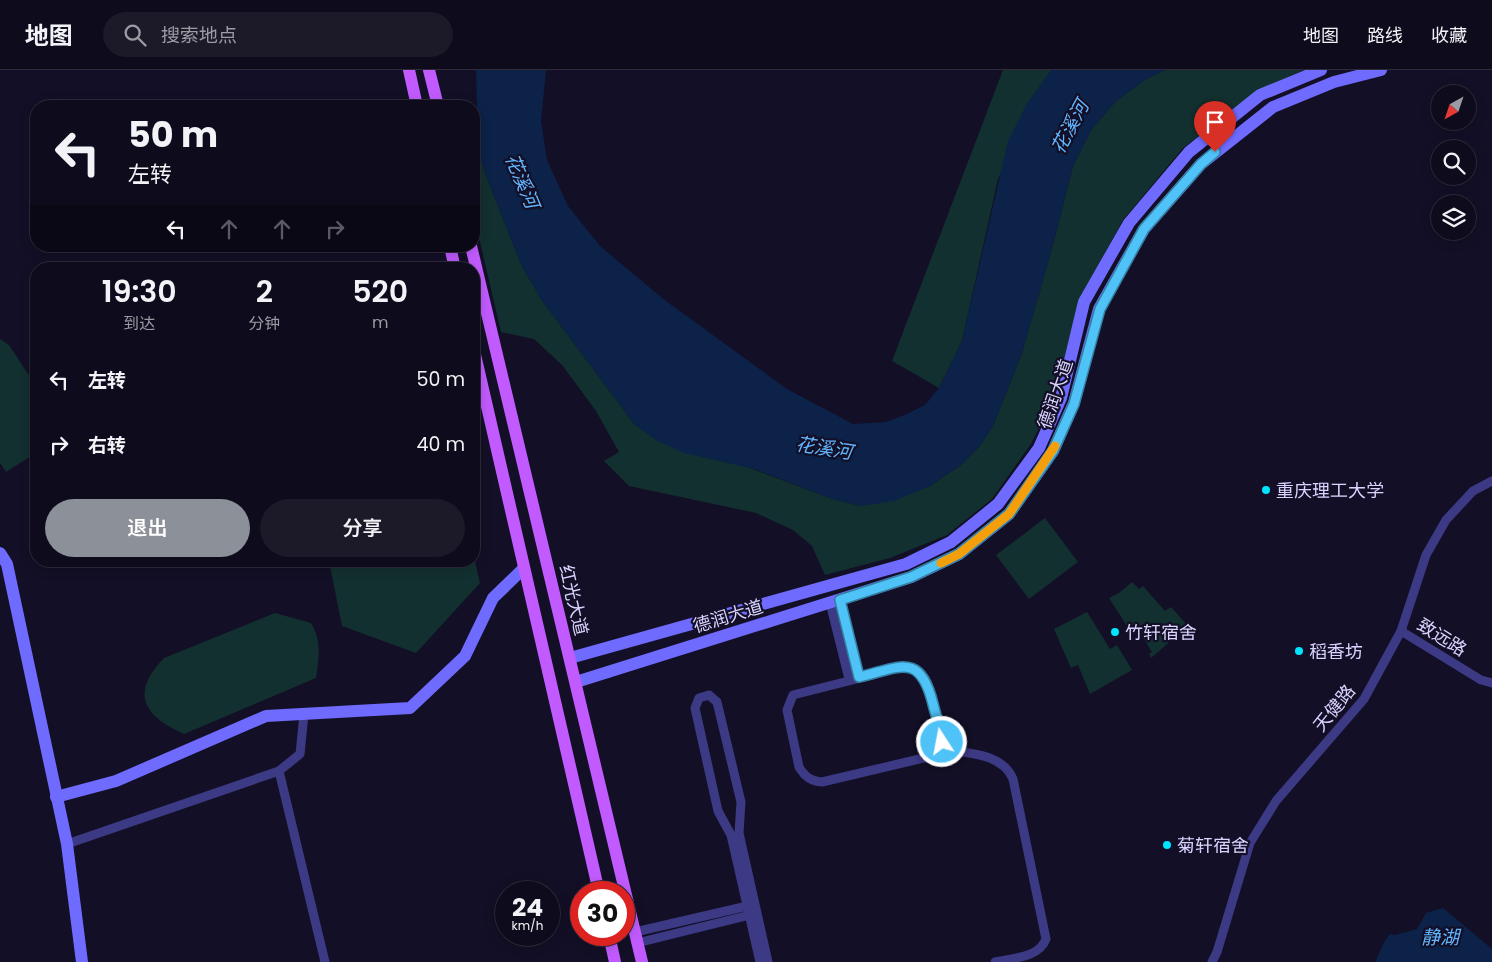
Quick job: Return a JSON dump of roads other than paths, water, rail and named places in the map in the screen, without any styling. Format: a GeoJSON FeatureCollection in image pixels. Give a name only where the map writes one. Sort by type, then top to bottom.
{"type":"FeatureCollection","features":[{"type":"Feature","properties":{"kind":"main road"},"geometry":{"type":"LineString","coordinates":[[409,70],[416,100]]}},
{"type":"Feature","properties":{"kind":"main road"},"geometry":{"type":"LineString","coordinates":[[429,70],[436,100]]}},
{"type":"Feature","properties":{"kind":"main road","name":"德润大道"},"geometry":{"type":"LineString","coordinates":[[570,658],[906,564],[950,542],[998,504],[1039,448],[1061,398],[1084,302],[1129,223],[1196,146],[1260,95],[1321,70]]}},
{"type":"Feature","properties":{"kind":"main road","name":"德润大道"},"geometry":{"type":"LineString","coordinates":[[576,682],[911,577],[959,554],[1009,514],[1053,451],[1071,412],[1100,309],[1144,229],[1201,164],[1273,108],[1334,82],[1381,70]]}},
{"type":"Feature","properties":{"kind":"main road","name":"红光大道"},"geometry":{"type":"LineString","coordinates":[[480,280],[642,962]]}},
{"type":"Feature","properties":{"kind":"main road"},"geometry":{"type":"LineString","coordinates":[[480,376],[596,881]]}},
{"type":"Feature","properties":{"kind":"main road"},"geometry":{"type":"LineString","coordinates":[[2,561],[67,844],[82,962]]}},
{"type":"Feature","properties":{"kind":"main road"},"geometry":{"type":"LineString","coordinates":[[56,797],[116,781],[266,716],[410,708],[464,656],[493,598],[524,568]]}},
{"type":"Feature","properties":{"kind":"main road"},"geometry":{"type":"LineString","coordinates":[[611,946],[615,962]]}},
{"type":"Feature","properties":{"kind":"street","name":"天健路"},"geometry":{"type":"LineString","coordinates":[[1212,962],[1217,952],[1250,843],[1276,801],[1364,700],[1401,631],[1426,555],[1446,520],[1472,491],[1492,481]]}},
{"type":"Feature","properties":{"kind":"street"},"geometry":{"type":"LineString","coordinates":[[835,601],[859,677]]}},
{"type":"Feature","properties":{"kind":"street"},"geometry":{"type":"LineString","coordinates":[[835,601],[849,680]]}},
{"type":"Feature","properties":{"kind":"street","name":"致远路"},"geometry":{"type":"LineString","coordinates":[[1401,631],[1482,680],[1492,683]]}},
{"type":"Feature","properties":{"kind":"street"},"geometry":{"type":"LineString","coordinates":[[904,666],[912,667],[924,676],[928,683],[942,736],[939,749],[928,757],[822,782],[808,778],[799,767],[787,704],[793,695],[798,692],[859,677],[904,666]]}},
{"type":"Feature","properties":{"kind":"street"},"geometry":{"type":"LineString","coordinates":[[760,962],[752,910],[740,833],[741,802],[718,702],[710,696],[699,698],[695,708],[718,811],[731,835],[752,910],[768,962]]}},
{"type":"Feature","properties":{"kind":"street"},"geometry":{"type":"LineString","coordinates":[[67,844],[279,771],[300,754],[304,714]]}},
{"type":"Feature","properties":{"kind":"street"},"geometry":{"type":"LineString","coordinates":[[939,749],[992,758],[1006,766],[1014,779],[1046,939],[1042,947],[1032,954],[995,962]]}},
{"type":"Feature","properties":{"kind":"street"},"geometry":{"type":"LineString","coordinates":[[279,771],[325,962]]}},
{"type":"Feature","properties":{"kind":"street"},"geometry":{"type":"LineString","coordinates":[[636,937],[752,910]]}},
{"type":"Feature","properties":{"kind":"water","name":"花溪河"},"geometry":{"type":"Polygon","coordinates":[[[476,70],[546,70],[541,121],[547,160],[568,206],[600,246],[662,298],[787,389],[853,424],[886,422],[907,414],[925,405],[939,388],[962,341],[1008,141],[1026,105],[1051,70],[1165,70],[1146,79],[1116,101],[1091,130],[1073,166],[1022,353],[993,426],[979,447],[962,464],[930,486],[894,501],[861,506],[833,499],[754,469],[684,453],[656,440],[635,425],[541,299],[521,264],[485,173],[480,155],[480,100],[477,100],[476,70]]]}},
{"type":"Feature","properties":{"kind":"water","name":"静湖"},"geometry":{"type":"Polygon","coordinates":[[[1443,908],[1492,949],[1492,962],[1375,962],[1384,942],[1390,934],[1395,935],[1417,929],[1426,913],[1443,908]]]}},
{"type":"Feature","properties":{"kind":"place","name":"重庆理工大学"},"geometry":{"type":"Point","coordinates":[1266,490]}},
{"type":"Feature","properties":{"kind":"place","name":"竹轩宿舍"},"geometry":{"type":"Point","coordinates":[1115,632]}},
{"type":"Feature","properties":{"kind":"place","name":"稻香坊"},"geometry":{"type":"Point","coordinates":[1299,651]}},
{"type":"Feature","properties":{"kind":"place","name":"菊轩宿舍"},"geometry":{"type":"Point","coordinates":[1167,845]}}]}
